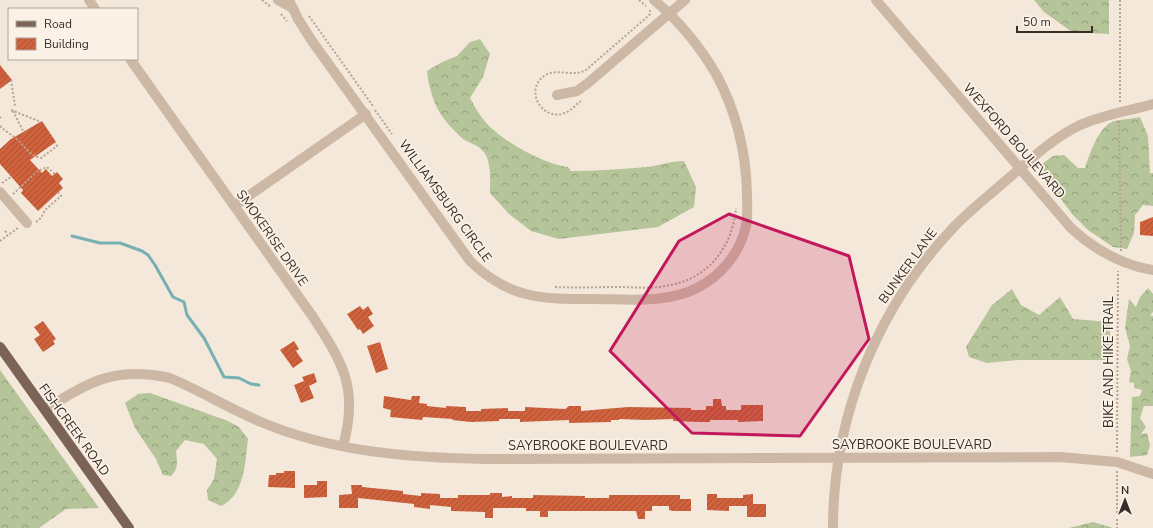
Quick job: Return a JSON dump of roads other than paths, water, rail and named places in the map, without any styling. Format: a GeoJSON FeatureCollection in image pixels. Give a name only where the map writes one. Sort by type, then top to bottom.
{"type":"FeatureCollection","features":[{"type":"Feature","properties":{"kind":"main road","name":"FISHCREEK ROAD"},"geometry":{"type":"LineString","coordinates":[[0,347],[129,528]]}},
{"type":"Feature","properties":{"kind":"street"},"geometry":{"type":"LineString","coordinates":[[278,0],[290,3]]}},
{"type":"Feature","properties":{"kind":"street","name":"WILLIAMSBURG CIRCLE"},"geometry":{"type":"LineString","coordinates":[[290,3],[312,41],[366,114],[470,262],[495,282],[520,293],[543,298],[655,298],[676,296],[712,280],[727,265],[743,238],[748,211],[746,170],[738,129],[732,110],[716,74],[670,13],[654,0]]}},
{"type":"Feature","properties":{"kind":"street"},"geometry":{"type":"LineString","coordinates":[[557,95],[577,91],[588,83],[685,0]]}},
{"type":"Feature","properties":{"kind":"street","name":"WEXFORD BOULEVARD"},"geometry":{"type":"LineString","coordinates":[[876,0],[1071,228],[1086,242],[1120,261],[1140,268],[1153,270]]}},
{"type":"Feature","properties":{"kind":"street","name":"SMOKERISE DRIVE"},"geometry":{"type":"LineString","coordinates":[[131,60],[313,317],[340,360],[350,397],[349,418],[343,446]]}},
{"type":"Feature","properties":{"kind":"street","name":"BUNKER LANE"},"geometry":{"type":"LineString","coordinates":[[833,528],[834,495],[838,458],[852,400],[861,375],[881,330],[899,298],[926,259],[951,230],[1020,168],[1053,141],[1078,126],[1153,104]]}},
{"type":"Feature","properties":{"kind":"street"},"geometry":{"type":"LineString","coordinates":[[234,206],[366,114]]}},
{"type":"Feature","properties":{"kind":"street"},"geometry":{"type":"LineString","coordinates":[[3,196],[29,225]]}},
{"type":"Feature","properties":{"kind":"street","name":"SAYBROOKE BOULEVARD"},"geometry":{"type":"LineString","coordinates":[[45,410],[72,392],[99,379],[122,374],[155,374],[170,378],[194,388],[217,402],[261,422],[309,438],[343,446],[402,455],[453,458],[1085,458],[1117,462],[1153,474]]}},
{"type":"Feature","properties":{"kind":"waterway"},"geometry":{"type":"LineString","coordinates":[[72,236],[100,243],[120,243],[142,251],[148,255],[173,297],[184,302],[187,315],[204,338],[224,377],[239,378],[251,384],[259,385]]}}]}
